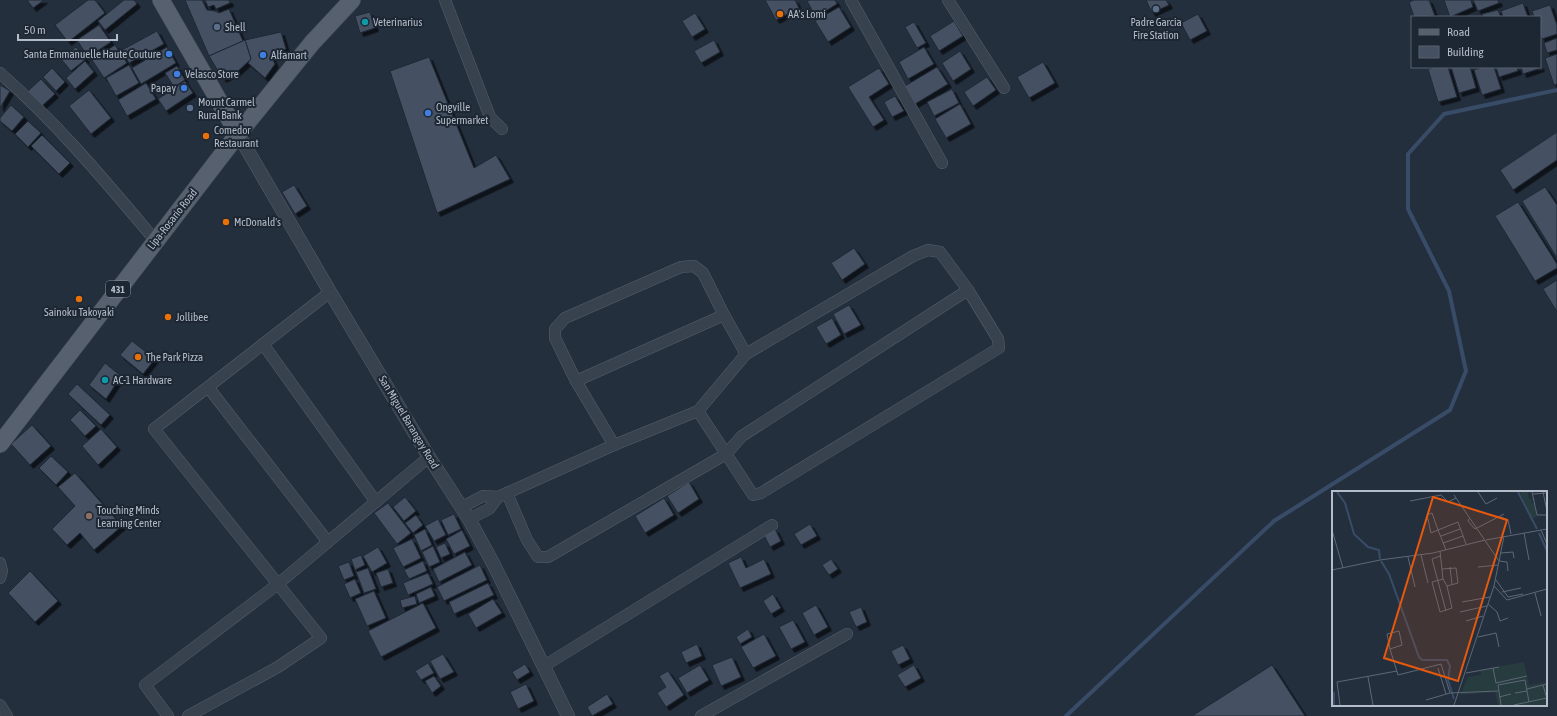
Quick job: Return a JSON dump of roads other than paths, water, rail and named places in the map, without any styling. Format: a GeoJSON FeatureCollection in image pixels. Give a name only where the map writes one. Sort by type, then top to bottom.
{"type":"FeatureCollection","features":[{"type":"Feature","properties":{"kind":"main road"},"geometry":{"type":"LineString","coordinates":[[161,0],[238,134]]}},
{"type":"Feature","properties":{"kind":"main road","name":"Lipa-Rosario Road"},"geometry":{"type":"LineString","coordinates":[[0,444],[238,134],[312,43],[352,0]]}},
{"type":"Feature","properties":{"kind":"street"},"geometry":{"type":"LineString","coordinates":[[445,0],[490,117],[502,129]]}},
{"type":"Feature","properties":{"kind":"street"},"geometry":{"type":"LineString","coordinates":[[851,0],[942,163]]}},
{"type":"Feature","properties":{"kind":"street"},"geometry":{"type":"LineString","coordinates":[[948,0],[1004,88]]}},
{"type":"Feature","properties":{"kind":"street"},"geometry":{"type":"LineString","coordinates":[[0,73],[26,96],[83,156],[156,240]]}},
{"type":"Feature","properties":{"kind":"street","name":"San Miguel Barangay Road"},"geometry":{"type":"LineString","coordinates":[[238,134],[330,292],[429,457],[469,519],[495,566],[568,716]]}},
{"type":"Feature","properties":{"kind":"street"},"geometry":{"type":"LineString","coordinates":[[462,507],[483,496],[502,495],[614,445],[698,411],[746,354],[913,256],[928,250],[940,252],[968,290],[998,340],[999,348],[761,493],[753,495],[698,411]]}},
{"type":"Feature","properties":{"kind":"street"},"geometry":{"type":"LineString","coordinates":[[614,445],[576,381],[555,338],[555,329],[565,318],[682,267],[694,266],[703,273],[746,354]]}},
{"type":"Feature","properties":{"kind":"street"},"geometry":{"type":"LineString","coordinates":[[502,495],[538,557],[548,557],[726,454],[742,436],[968,290]]}},
{"type":"Feature","properties":{"kind":"street"},"geometry":{"type":"LineString","coordinates":[[188,716],[278,668],[321,638],[154,429],[330,292]]}},
{"type":"Feature","properties":{"kind":"street"},"geometry":{"type":"LineString","coordinates":[[576,381],[724,315]]}},
{"type":"Feature","properties":{"kind":"street"},"geometry":{"type":"LineString","coordinates":[[263,344],[376,502]]}},
{"type":"Feature","properties":{"kind":"street"},"geometry":{"type":"LineString","coordinates":[[208,387],[328,542]]}},
{"type":"Feature","properties":{"kind":"street"},"geometry":{"type":"LineString","coordinates":[[168,716],[145,685],[278,584],[429,457]]}},
{"type":"Feature","properties":{"kind":"street"},"geometry":{"type":"LineString","coordinates":[[469,519],[489,509],[502,495]]}},
{"type":"Feature","properties":{"kind":"street"},"geometry":{"type":"LineString","coordinates":[[544,666],[772,525]]}},
{"type":"Feature","properties":{"kind":"street"},"geometry":{"type":"LineString","coordinates":[[0,563],[2,571],[0,578]]}},
{"type":"Feature","properties":{"kind":"street"},"geometry":{"type":"LineString","coordinates":[[701,716],[847,634]]}},
{"type":"Feature","properties":{"kind":"street"},"geometry":{"type":"LineString","coordinates":[[0,705],[7,716]]}},
{"type":"Feature","properties":{"kind":"waterway"},"geometry":{"type":"LineString","coordinates":[[1066,716],[1274,521],[1450,410],[1466,371],[1449,291],[1408,209],[1408,154],[1444,114],[1557,90]]}},
{"type":"Feature","properties":{"kind":"place","name":"Padre Garcia Fire Station"},"geometry":{"type":"Point","coordinates":[1156,9]}},
{"type":"Feature","properties":{"kind":"place","name":"AA's Lomi"},"geometry":{"type":"Point","coordinates":[780,14]}},
{"type":"Feature","properties":{"kind":"place","name":"Veterinarius"},"geometry":{"type":"Point","coordinates":[365,22]}},
{"type":"Feature","properties":{"kind":"place","name":"Shell"},"geometry":{"type":"Point","coordinates":[217,27]}},
{"type":"Feature","properties":{"kind":"place","name":"Santa Emmanuelle Haute Couture"},"geometry":{"type":"Point","coordinates":[169,54]}},
{"type":"Feature","properties":{"kind":"place","name":"Alfamart"},"geometry":{"type":"Point","coordinates":[263,55]}},
{"type":"Feature","properties":{"kind":"place","name":"Velasco Store"},"geometry":{"type":"Point","coordinates":[177,74]}},
{"type":"Feature","properties":{"kind":"place","name":"Papay"},"geometry":{"type":"Point","coordinates":[184,88]}},
{"type":"Feature","properties":{"kind":"place","name":"Mount Carmel Rural Bank"},"geometry":{"type":"Point","coordinates":[190,108]}},
{"type":"Feature","properties":{"kind":"place","name":"Ongville Supermarket"},"geometry":{"type":"Point","coordinates":[428,113]}},
{"type":"Feature","properties":{"kind":"place","name":"Comedor Restaurant"},"geometry":{"type":"Point","coordinates":[206,136]}},
{"type":"Feature","properties":{"kind":"place","name":"McDonald's"},"geometry":{"type":"Point","coordinates":[226,222]}},
{"type":"Feature","properties":{"kind":"place","name":"Sainoku Takoyaki"},"geometry":{"type":"Point","coordinates":[79,299]}},
{"type":"Feature","properties":{"kind":"place","name":"Jollibee"},"geometry":{"type":"Point","coordinates":[168,317]}},
{"type":"Feature","properties":{"kind":"place","name":"The Park Pizza"},"geometry":{"type":"Point","coordinates":[138,357]}},
{"type":"Feature","properties":{"kind":"place","name":"AC-1 Hardware"},"geometry":{"type":"Point","coordinates":[105,380]}},
{"type":"Feature","properties":{"kind":"place","name":"Touching Minds Learning Center"},"geometry":{"type":"Point","coordinates":[89,516]}}]}
